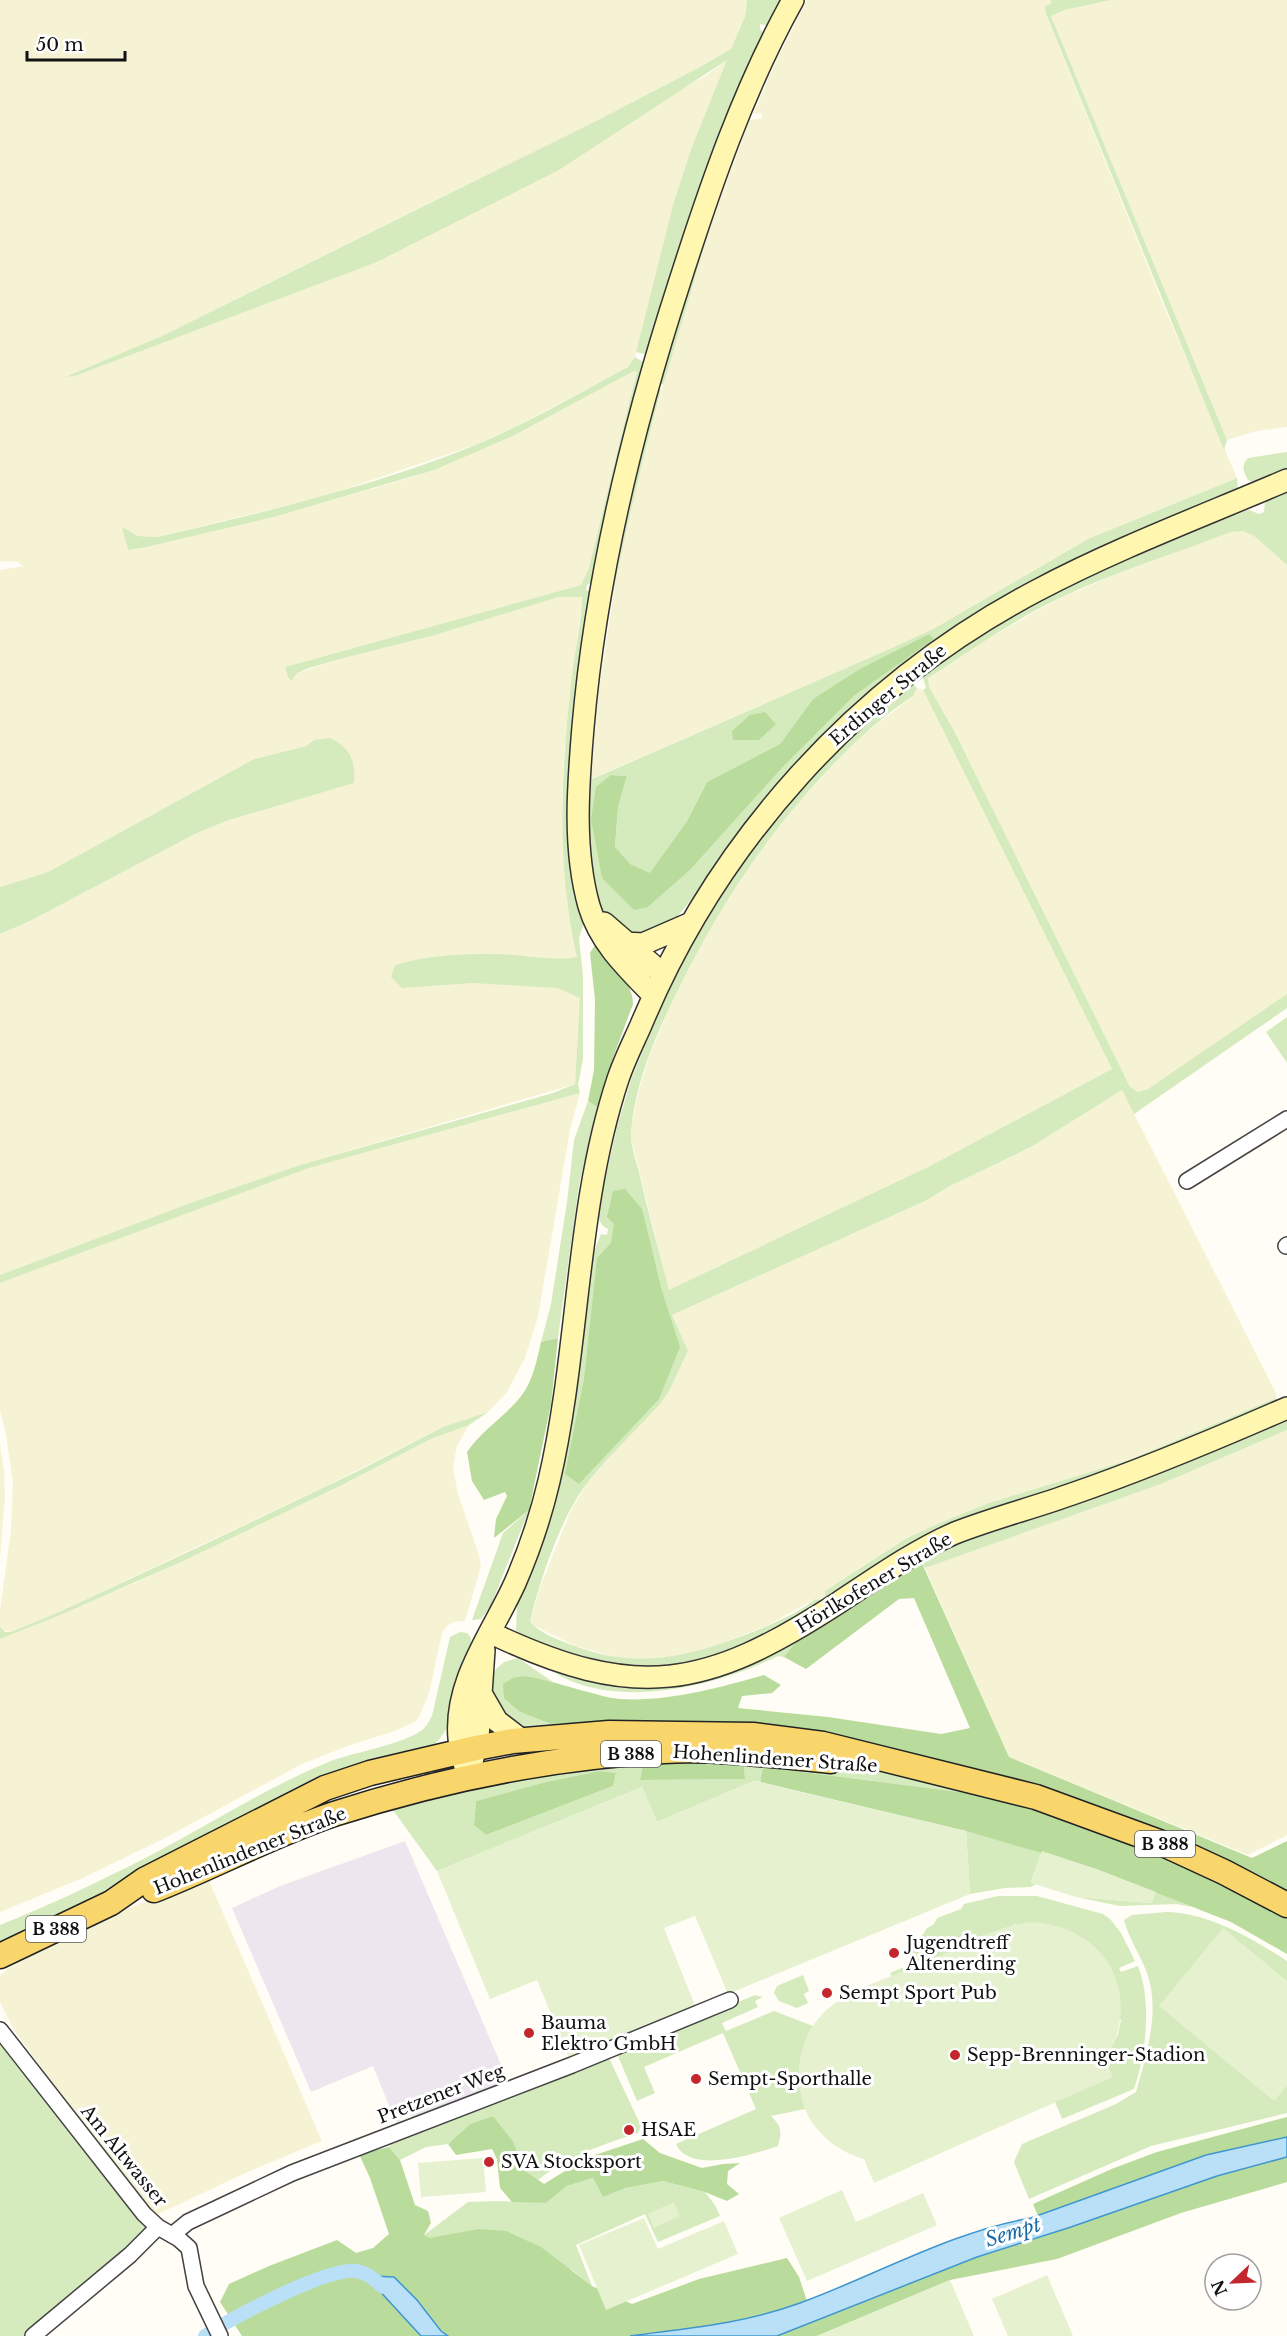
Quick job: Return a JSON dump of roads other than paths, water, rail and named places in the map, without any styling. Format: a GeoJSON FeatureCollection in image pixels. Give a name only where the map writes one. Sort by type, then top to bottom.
{"type":"FeatureCollection","features":[{"type":"Feature","properties":{"kind":"main road","name":"B 388"},"geometry":{"type":"LineString","coordinates":[[468,1749],[522,1740],[609,1733],[753,1735],[823,1744],[1036,1797],[1118,1825],[1224,1872],[1287,1905]]}},
{"type":"Feature","properties":{"kind":"main road","name":"Hohenlindener Straße"},"geometry":{"type":"LineString","coordinates":[[0,1956],[111,1902],[144,1880],[325,1788],[370,1773],[468,1749]]}},
{"type":"Feature","properties":{"kind":"main road","name":"Hohenlindener Straße"},"geometry":{"type":"LineString","coordinates":[[111,1902],[148,1892],[181,1879],[289,1831],[334,1814],[437,1784],[551,1763],[665,1751],[759,1755],[923,1770]]}},
{"type":"Feature","properties":{"kind":"street"},"geometry":{"type":"LineString","coordinates":[[653,995],[614,954],[597,928],[588,904],[580,849],[578,791],[586,695],[600,587],[616,512],[655,359],[702,212],[746,96],[774,34],[793,0]]}},
{"type":"Feature","properties":{"kind":"street","name":"Erdinger Straße"},"geometry":{"type":"LineString","coordinates":[[468,1749],[459,1727],[467,1679],[527,1551],[549,1482],[569,1368],[585,1225],[618,1079],[663,974],[706,895],[774,803],[827,744],[915,668],[999,612],[1075,571],[1287,480]]}},
{"type":"Feature","properties":{"kind":"street"},"geometry":{"type":"LineString","coordinates":[[588,904],[604,925],[663,974]]}},
{"type":"Feature","properties":{"kind":"street"},"geometry":{"type":"LineString","coordinates":[[625,943],[643,944],[689,924]]}},
{"type":"Feature","properties":{"kind":"street"},"geometry":{"type":"LineString","coordinates":[[1187,1181],[1287,1119]]}},
{"type":"Feature","properties":{"kind":"street","name":"Hörlkofener Straße"},"geometry":{"type":"LineString","coordinates":[[488,1638],[610,1675],[662,1678],[711,1668],[735,1660],[793,1632],[893,1567],[955,1533],[1073,1494],[1167,1459],[1287,1408]]}},
{"type":"Feature","properties":{"kind":"street"},"geometry":{"type":"LineString","coordinates":[[468,1778],[468,1749],[482,1695],[488,1638]]}},
{"type":"Feature","properties":{"kind":"street"},"geometry":{"type":"LineString","coordinates":[[482,1695],[497,1721],[522,1740]]}},
{"type":"Feature","properties":{"kind":"street","name":"Pretzener Weg"},"geometry":{"type":"LineString","coordinates":[[33,2336],[130,2255],[165,2231],[292,2173],[572,2065],[730,2000]]}},
{"type":"Feature","properties":{"kind":"street","name":"Am Altwasser"},"geometry":{"type":"LineString","coordinates":[[0,2029],[144,2214],[189,2248],[196,2286],[220,2336]]}},
{"type":"Feature","properties":{"kind":"water","name":"Sempt"},"geometry":{"type":"Polygon","coordinates":[[[1287,2137],[1287,2157],[1217,2176],[977,2257],[777,2336],[630,2336],[715,2324],[778,2310],[972,2233],[1031,2218],[1206,2155],[1287,2137]]]}},
{"type":"Feature","properties":{"kind":"water"},"geometry":{"type":"Polygon","coordinates":[[[371,2276],[394,2277],[448,2336],[421,2336],[376,2287],[371,2276]]]}},
{"type":"Feature","properties":{"kind":"waterway"},"geometry":{"type":"LineString","coordinates":[[205,2336],[235,2318],[323,2277],[356,2271],[371,2277],[383,2287]]}},
{"type":"Feature","properties":{"kind":"place","name":"Jugendtreff Altenerding"},"geometry":{"type":"Point","coordinates":[894,1953]}},
{"type":"Feature","properties":{"kind":"place","name":"Sempt Sport Pub"},"geometry":{"type":"Point","coordinates":[827,1993]}},
{"type":"Feature","properties":{"kind":"place","name":"Bauma Elektro GmbH"},"geometry":{"type":"Point","coordinates":[529,2033]}},
{"type":"Feature","properties":{"kind":"place","name":"Sepp-Brenninger-Stadion"},"geometry":{"type":"Point","coordinates":[955,2055]}},
{"type":"Feature","properties":{"kind":"place","name":"Sempt-Sporthalle"},"geometry":{"type":"Point","coordinates":[696,2079]}},
{"type":"Feature","properties":{"kind":"place","name":"HSAE"},"geometry":{"type":"Point","coordinates":[629,2130]}},
{"type":"Feature","properties":{"kind":"place","name":"SVA Stocksport"},"geometry":{"type":"Point","coordinates":[489,2162]}}]}
